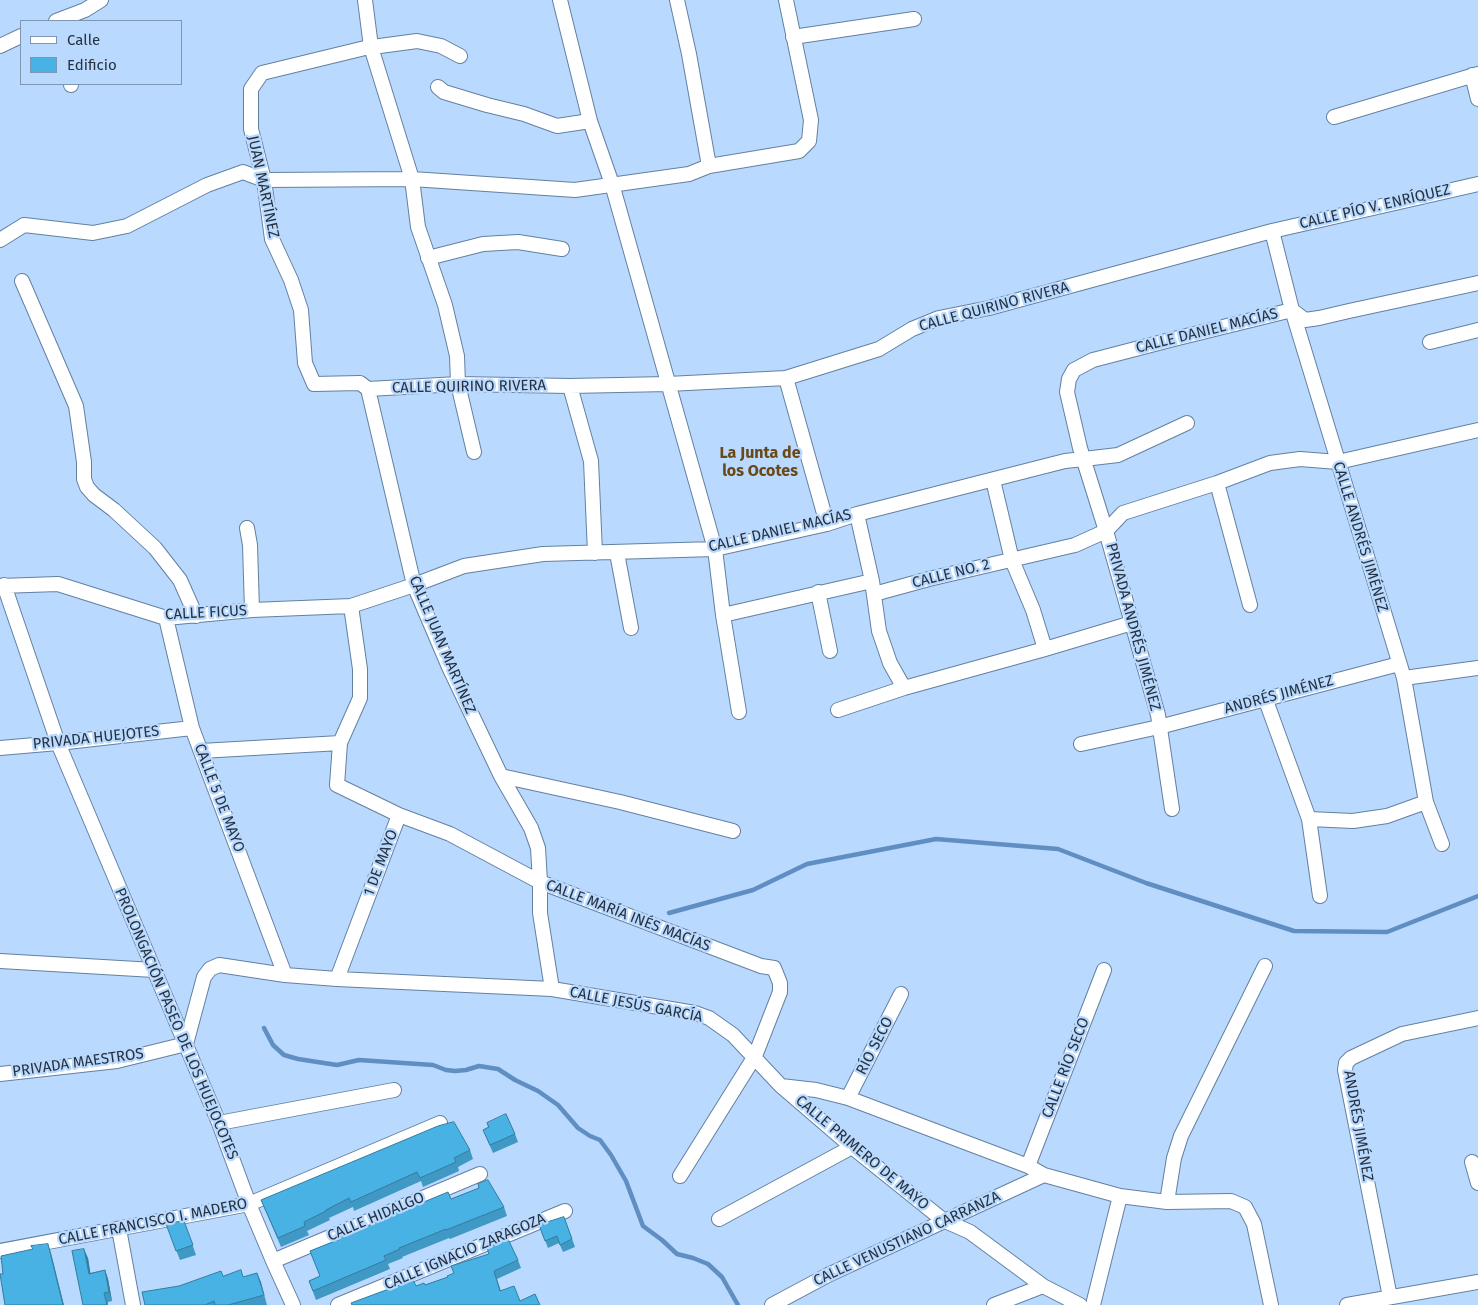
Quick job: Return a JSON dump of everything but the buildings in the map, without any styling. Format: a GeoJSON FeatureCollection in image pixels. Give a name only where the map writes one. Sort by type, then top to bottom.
{"type":"FeatureCollection","features":[{"type":"Feature","properties":{"kind":"street"},"geometry":{"type":"LineString","coordinates":[[59,20],[85,10],[101,0]]}},
{"type":"Feature","properties":{"kind":"street"},"geometry":{"type":"LineString","coordinates":[[365,0],[371,47],[412,179],[418,227],[447,313],[457,356],[458,384],[474,452]]}},
{"type":"Feature","properties":{"kind":"street"},"geometry":{"type":"LineString","coordinates":[[560,0],[590,121],[612,184],[715,549],[723,615],[739,712]]}},
{"type":"Feature","properties":{"kind":"street"},"geometry":{"type":"LineString","coordinates":[[677,0],[689,54],[709,166]]}},
{"type":"Feature","properties":{"kind":"street"},"geometry":{"type":"LineString","coordinates":[[0,240],[24,225],[93,233],[127,226],[207,185],[243,172],[264,180],[412,179],[575,190],[690,174],[709,166],[799,151],[809,141],[810,120],[786,0]]}},
{"type":"Feature","properties":{"kind":"street"},"geometry":{"type":"LineString","coordinates":[[793,37],[914,19]]}},
{"type":"Feature","properties":{"kind":"street"},"geometry":{"type":"LineString","coordinates":[[0,46],[20,36]]}},
{"type":"Feature","properties":{"kind":"street"},"geometry":{"type":"LineString","coordinates":[[371,47],[417,41],[440,46],[460,56]]}},
{"type":"Feature","properties":{"kind":"street","name":"JUAN MARTÍNEZ"},"geometry":{"type":"LineString","coordinates":[[368,389],[360,384],[314,384],[305,363],[301,310],[272,239],[264,180],[251,129],[251,89],[262,72],[371,47]]}},
{"type":"Feature","properties":{"kind":"street"},"geometry":{"type":"LineString","coordinates":[[1334,117],[1475,75],[1478,99]]}},
{"type":"Feature","properties":{"kind":"street"},"geometry":{"type":"LineString","coordinates":[[438,87],[444,92],[524,114],[557,126],[590,121]]}},
{"type":"Feature","properties":{"kind":"street","name":"CALLE PÍO V. ENRÍQUEZ"},"geometry":{"type":"LineString","coordinates":[[1272,231],[1478,184]]}},
{"type":"Feature","properties":{"kind":"street","name":"CALLE ANDRÉS JIMÉNEZ"},"geometry":{"type":"LineString","coordinates":[[1272,231],[1292,310],[1401,671],[1426,802],[1442,844]]}},
{"type":"Feature","properties":{"kind":"street","name":"CALLE QUIRINO RIVERA"},"geometry":{"type":"LineString","coordinates":[[368,389],[458,384],[570,386],[668,384],[786,378],[879,350],[912,330],[939,318],[989,308],[1272,231]]}},
{"type":"Feature","properties":{"kind":"street"},"geometry":{"type":"LineString","coordinates":[[428,258],[483,244],[518,242],[562,249]]}},
{"type":"Feature","properties":{"kind":"street"},"geometry":{"type":"LineString","coordinates":[[22,281],[76,406],[84,462],[84,479],[87,486],[94,495],[114,510],[155,548],[180,580],[196,616]]}},
{"type":"Feature","properties":{"kind":"street","name":"CALLE DANIEL MACÍAS"},"geometry":{"type":"LineString","coordinates":[[414,585],[464,566],[543,554],[715,549],[827,524],[857,514],[1065,460],[1082,454],[1067,392],[1068,379],[1074,370],[1093,360],[1292,310],[1305,320],[1320,318],[1478,283]]}},
{"type":"Feature","properties":{"kind":"street"},"geometry":{"type":"LineString","coordinates":[[1430,342],[1478,330]]}},
{"type":"Feature","properties":{"kind":"street"},"geometry":{"type":"LineString","coordinates":[[786,378],[827,524]]}},
{"type":"Feature","properties":{"kind":"street"},"geometry":{"type":"LineString","coordinates":[[570,386],[591,461],[595,553]]}},
{"type":"Feature","properties":{"kind":"street","name":"CALLE JUAN MARTÍNEZ"},"geometry":{"type":"LineString","coordinates":[[368,389],[414,585],[448,667],[500,776],[531,828],[538,848],[540,882]]}},
{"type":"Feature","properties":{"kind":"street"},"geometry":{"type":"LineString","coordinates":[[1082,454],[1118,454],[1187,423]]}},
{"type":"Feature","properties":{"kind":"street"},"geometry":{"type":"LineString","coordinates":[[1106,531],[1123,512],[1218,483],[1270,462],[1300,459],[1338,462],[1478,430]]}},
{"type":"Feature","properties":{"kind":"street","name":"PRIVADA ANDRÉS JIMÉNEZ"},"geometry":{"type":"LineString","coordinates":[[1082,454],[1158,714],[1172,809]]}},
{"type":"Feature","properties":{"kind":"street"},"geometry":{"type":"LineString","coordinates":[[993,480],[1012,560],[1033,610],[1045,649]]}},
{"type":"Feature","properties":{"kind":"street"},"geometry":{"type":"LineString","coordinates":[[1218,483],[1250,605]]}},
{"type":"Feature","properties":{"kind":"street"},"geometry":{"type":"LineString","coordinates":[[857,514],[873,588],[879,631],[890,663],[904,688]]}},
{"type":"Feature","properties":{"kind":"street"},"geometry":{"type":"LineString","coordinates":[[247,528],[250,545],[252,610]]}},
{"type":"Feature","properties":{"kind":"street","name":"CALLE NO. 2"},"geometry":{"type":"LineString","coordinates":[[723,615],[818,592],[873,588],[929,579],[1075,545],[1106,531]]}},
{"type":"Feature","properties":{"kind":"street"},"geometry":{"type":"LineString","coordinates":[[617,553],[631,628]]}},
{"type":"Feature","properties":{"kind":"street","name":"CALLE FICUS"},"geometry":{"type":"LineString","coordinates":[[2,585],[58,584],[166,618],[252,610],[352,606],[414,585]]}},
{"type":"Feature","properties":{"kind":"street","name":"PROLONGACIÓN PASEO DE LOS HUEJOCOTES"},"geometry":{"type":"LineString","coordinates":[[2,585],[58,743],[186,1044],[219,1123],[249,1204],[293,1305]]}},
{"type":"Feature","properties":{"kind":"street"},"geometry":{"type":"LineString","coordinates":[[818,592],[830,651]]}},
{"type":"Feature","properties":{"kind":"street","name":"1 DE MAYO"},"geometry":{"type":"LineString","coordinates":[[336,979],[399,815],[337,785],[340,743],[360,698],[360,669],[352,606]]}},
{"type":"Feature","properties":{"kind":"street","name":"CALLE 5 DE MAYO"},"geometry":{"type":"LineString","coordinates":[[166,618],[192,728],[285,974]]}},
{"type":"Feature","properties":{"kind":"street"},"geometry":{"type":"LineString","coordinates":[[838,710],[904,688],[1045,649],[1132,622]]}},
{"type":"Feature","properties":{"kind":"street"},"geometry":{"type":"LineString","coordinates":[[1401,671],[1478,668]]}},
{"type":"Feature","properties":{"kind":"street","name":"ANDRÉS JIMÉNEZ"},"geometry":{"type":"LineString","coordinates":[[1081,744],[1159,727],[1265,698],[1401,671]]}},
{"type":"Feature","properties":{"kind":"street"},"geometry":{"type":"LineString","coordinates":[[1265,698],[1309,819],[1320,896]]}},
{"type":"Feature","properties":{"kind":"street","name":"PRIVADA HUEJOTES"},"geometry":{"type":"LineString","coordinates":[[0,748],[192,728]]}},
{"type":"Feature","properties":{"kind":"street"},"geometry":{"type":"LineString","coordinates":[[201,751],[340,743]]}},
{"type":"Feature","properties":{"kind":"street"},"geometry":{"type":"LineString","coordinates":[[500,776],[620,802],[732,831]]}},
{"type":"Feature","properties":{"kind":"street"},"geometry":{"type":"LineString","coordinates":[[1309,819],[1353,821],[1387,816],[1426,802]]}},
{"type":"Feature","properties":{"kind":"street","name":"CALLE MARÍA INÉS MACÍAS"},"geometry":{"type":"LineString","coordinates":[[399,815],[450,834],[540,882],[761,966],[774,968],[780,983],[780,992],[755,1056]]}},
{"type":"Feature","properties":{"kind":"street"},"geometry":{"type":"LineString","coordinates":[[540,882],[540,914],[552,989]]}},
{"type":"Feature","properties":{"kind":"street"},"geometry":{"type":"LineString","coordinates":[[0,961],[154,970]]}},
{"type":"Feature","properties":{"kind":"street","name":"CALLE JESÚS GARCÍA"},"geometry":{"type":"LineString","coordinates":[[186,1044],[204,977],[210,969],[219,965],[336,979],[552,989],[695,1013],[709,1018],[734,1035],[781,1086]]}},
{"type":"Feature","properties":{"kind":"street"},"geometry":{"type":"LineString","coordinates":[[1167,1202],[1174,1158],[1181,1136],[1265,966]]}},
{"type":"Feature","properties":{"kind":"street","name":"CALLE RÍO SECO"},"geometry":{"type":"LineString","coordinates":[[1028,1166],[1104,970]]}},
{"type":"Feature","properties":{"kind":"street","name":"RÍO SECO"},"geometry":{"type":"LineString","coordinates":[[848,1098],[901,994]]}},
{"type":"Feature","properties":{"kind":"street","name":"ANDRÉS JIMÉNEZ"},"geometry":{"type":"LineString","coordinates":[[1390,1298],[1345,1070],[1346,1063],[1352,1058],[1402,1034],[1478,1018]]}},
{"type":"Feature","properties":{"kind":"street","name":"PRIVADA MAESTROS"},"geometry":{"type":"LineString","coordinates":[[0,1074],[117,1060],[186,1044]]}},
{"type":"Feature","properties":{"kind":"street"},"geometry":{"type":"LineString","coordinates":[[680,1176],[755,1056]]}},
{"type":"Feature","properties":{"kind":"street"},"geometry":{"type":"LineString","coordinates":[[781,1086],[816,1090],[848,1098],[1028,1166],[1044,1175],[1120,1196],[1167,1202],[1231,1201],[1245,1207],[1254,1224],[1271,1305]]}},
{"type":"Feature","properties":{"kind":"street","name":"CALLE PRIMERO DE MAYO"},"geometry":{"type":"LineString","coordinates":[[781,1086],[852,1147],[943,1220],[970,1232],[1066,1302],[1080,1305]]}},
{"type":"Feature","properties":{"kind":"street"},"geometry":{"type":"LineString","coordinates":[[219,1123],[394,1090]]}},
{"type":"Feature","properties":{"kind":"street","name":"CALLE FRANCISCO I. MADERO"},"geometry":{"type":"LineString","coordinates":[[0,1251],[249,1204],[440,1123]]}},
{"type":"Feature","properties":{"kind":"street"},"geometry":{"type":"LineString","coordinates":[[719,1219],[852,1147]]}},
{"type":"Feature","properties":{"kind":"street"},"geometry":{"type":"LineString","coordinates":[[1472,1162],[1478,1183]]}},
{"type":"Feature","properties":{"kind":"street","name":"CALLE HIDALGO"},"geometry":{"type":"LineString","coordinates":[[273,1260],[480,1174]]}},
{"type":"Feature","properties":{"kind":"street","name":"CALLE VENUSTIANO CARRANZA"},"geometry":{"type":"LineString","coordinates":[[772,1305],[828,1275],[943,1220],[1044,1175]]}},
{"type":"Feature","properties":{"kind":"street"},"geometry":{"type":"LineString","coordinates":[[1093,1305],[1120,1196]]}},
{"type":"Feature","properties":{"kind":"street","name":"CALLE IGNACIO ZARAGOZA"},"geometry":{"type":"LineString","coordinates":[[338,1305],[565,1211]]}},
{"type":"Feature","properties":{"kind":"street"},"geometry":{"type":"LineString","coordinates":[[119,1229],[132,1305]]}},
{"type":"Feature","properties":{"kind":"street"},"geometry":{"type":"LineString","coordinates":[[1347,1305],[1390,1298],[1412,1299],[1478,1282]]}},
{"type":"Feature","properties":{"kind":"street"},"geometry":{"type":"LineString","coordinates":[[994,1305],[1043,1286]]}},
{"type":"Feature","properties":{"kind":"waterway"},"geometry":{"type":"LineString","coordinates":[[669,913],[753,890],[807,864],[936,839],[1058,849],[1146,883],[1294,931],[1387,932],[1478,896]]}},
{"type":"Feature","properties":{"kind":"waterway"},"geometry":{"type":"LineString","coordinates":[[264,1028],[273,1045],[284,1055],[298,1059],[337,1065],[359,1060],[433,1065],[455,1071],[479,1066],[498,1069],[538,1091],[558,1105],[578,1128],[600,1140],[626,1181],[643,1226],[677,1254],[708,1264],[722,1277],[738,1305]]}},
{"type":"Feature","properties":{"kind":"district","name":"La Junta de los Ocotes"},"geometry":{"type":"Point","coordinates":[760,463]}}]}
